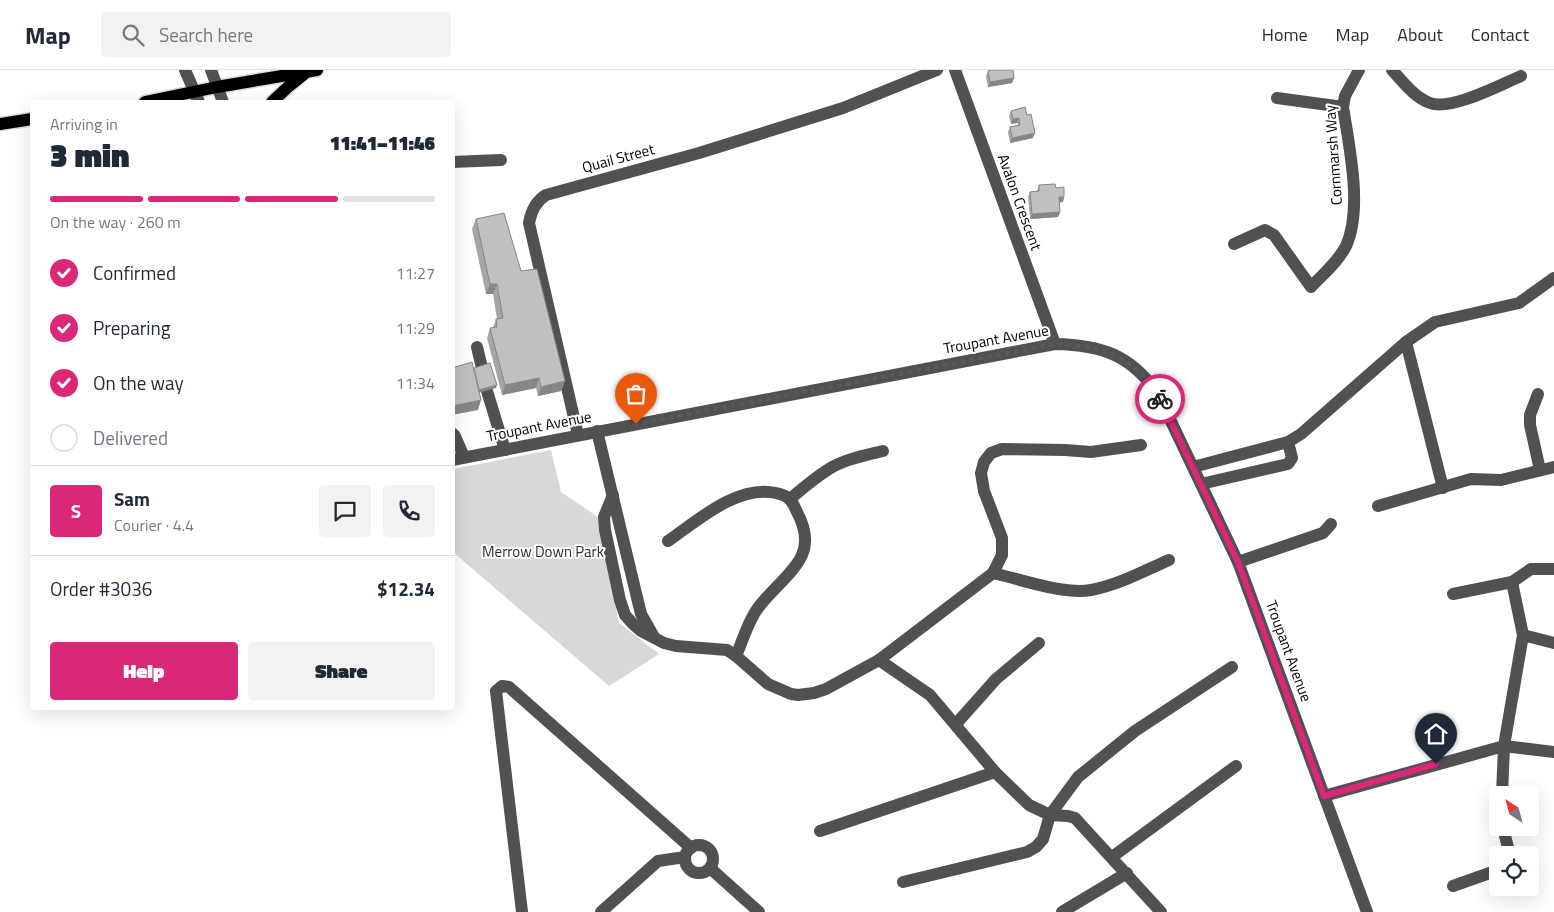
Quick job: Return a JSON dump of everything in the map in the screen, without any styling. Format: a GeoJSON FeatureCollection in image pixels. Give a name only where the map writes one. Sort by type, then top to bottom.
{"type":"FeatureCollection","features":[{"type":"Feature","properties":{"kind":"main road"},"geometry":{"type":"LineString","coordinates":[[166,100],[197,97],[217,87],[311,71]]}},
{"type":"Feature","properties":{"kind":"main road"},"geometry":{"type":"LineString","coordinates":[[274,100],[289,86],[311,71]]}},
{"type":"Feature","properties":{"kind":"main road"},"geometry":{"type":"LineString","coordinates":[[0,124],[30,119]]}},
{"type":"Feature","properties":{"kind":"street"},"geometry":{"type":"LineString","coordinates":[[185,70],[197,97]]}},
{"type":"Feature","properties":{"kind":"street"},"geometry":{"type":"LineString","coordinates":[[211,70],[222,100]]}},
{"type":"Feature","properties":{"kind":"street","name":"Quail Street"},"geometry":{"type":"LineString","coordinates":[[578,435],[530,223],[532,211],[541,198],[546,195],[699,153],[843,108],[937,70]]}},
{"type":"Feature","properties":{"kind":"street","name":"Avalon Crescent"},"geometry":{"type":"LineString","coordinates":[[955,70],[1056,344]]}},
{"type":"Feature","properties":{"kind":"street","name":"Cornmarsh Way"},"geometry":{"type":"LineString","coordinates":[[1234,244],[1265,230],[1274,235],[1310,287],[1335,263],[1346,245],[1355,195],[1344,107],[1345,96],[1359,70]]}},
{"type":"Feature","properties":{"kind":"street"},"geometry":{"type":"LineString","coordinates":[[1392,70],[1408,88],[1428,102],[1439,106],[1454,104],[1521,76]]}},
{"type":"Feature","properties":{"kind":"street"},"geometry":{"type":"LineString","coordinates":[[1278,98],[1344,107]]}},
{"type":"Feature","properties":{"kind":"street"},"geometry":{"type":"LineString","coordinates":[[455,162],[502,160]]}},
{"type":"Feature","properties":{"kind":"street"},"geometry":{"type":"LineString","coordinates":[[1193,467],[1288,442],[1301,434],[1406,342],[1435,322],[1519,303],[1554,278]]}},
{"type":"Feature","properties":{"kind":"street"},"geometry":{"type":"LineString","coordinates":[[1406,342],[1443,488]]}},
{"type":"Feature","properties":{"kind":"street","name":"Troupant Avenue"},"geometry":{"type":"LineString","coordinates":[[458,459],[1056,344],[1079,345],[1111,352],[1140,373],[1151,383],[1158,394],[1238,562],[1367,912]]}},
{"type":"Feature","properties":{"kind":"street"},"geometry":{"type":"LineString","coordinates":[[477,346],[482,368]]}},
{"type":"Feature","properties":{"kind":"street"},"geometry":{"type":"LineString","coordinates":[[488,390],[505,450]]}},
{"type":"Feature","properties":{"kind":"street"},"geometry":{"type":"LineString","coordinates":[[1538,394],[1530,415],[1530,425],[1540,470]]}},
{"type":"Feature","properties":{"kind":"street"},"geometry":{"type":"LineString","coordinates":[[597,431],[613,496],[604,517],[605,530],[625,615],[641,631],[664,643],[676,646],[727,650],[768,684],[783,692],[798,695],[826,689],[879,660],[993,573],[1002,555],[1002,538],[984,491],[980,473],[984,462],[991,453],[1002,449],[1090,452],[1141,445]]}},
{"type":"Feature","properties":{"kind":"street"},"geometry":{"type":"LineString","coordinates":[[455,436],[458,459]]}},
{"type":"Feature","properties":{"kind":"street"},"geometry":{"type":"LineString","coordinates":[[1201,484],[1288,464],[1292,458],[1288,442]]}},
{"type":"Feature","properties":{"kind":"street"},"geometry":{"type":"LineString","coordinates":[[790,499],[834,466],[857,457],[882,451]]}},
{"type":"Feature","properties":{"kind":"street"},"geometry":{"type":"LineString","coordinates":[[1378,506],[1471,479],[1502,480],[1554,467]]}},
{"type":"Feature","properties":{"kind":"street"},"geometry":{"type":"LineString","coordinates":[[668,541],[723,504],[745,494],[771,492],[790,499],[804,529],[805,539],[802,555],[796,565],[758,608],[736,656]]}},
{"type":"Feature","properties":{"kind":"street"},"geometry":{"type":"LineString","coordinates":[[1238,562],[1323,533],[1331,524]]}},
{"type":"Feature","properties":{"kind":"street"},"geometry":{"type":"LineString","coordinates":[[993,573],[1067,590],[1089,590],[1111,585],[1169,560]]}},
{"type":"Feature","properties":{"kind":"street"},"geometry":{"type":"LineString","coordinates":[[1453,594],[1512,582],[1531,569],[1554,570]]}},
{"type":"Feature","properties":{"kind":"street"},"geometry":{"type":"LineString","coordinates":[[1502,786],[1504,746],[1523,635],[1512,582]]}},
{"type":"Feature","properties":{"kind":"street"},"geometry":{"type":"LineString","coordinates":[[1523,635],[1554,643]]}},
{"type":"Feature","properties":{"kind":"street"},"geometry":{"type":"LineString","coordinates":[[956,724],[996,679],[1038,643]]}},
{"type":"Feature","properties":{"kind":"street"},"geometry":{"type":"LineString","coordinates":[[879,660],[925,691],[956,724],[995,772],[1029,805],[1050,815],[1075,818],[1161,912]]}},
{"type":"Feature","properties":{"kind":"street"},"geometry":{"type":"LineString","coordinates":[[903,882],[1027,852],[1036,848],[1043,839],[1050,815],[1078,777],[1135,731],[1232,668]]}},
{"type":"Feature","properties":{"kind":"street"},"geometry":{"type":"LineString","coordinates":[[522,912],[496,691],[501,687],[510,687],[688,852],[688,867],[693,872],[700,873],[710,868],[713,857],[710,850],[703,846],[688,852],[658,861],[601,912]]}},
{"type":"Feature","properties":{"kind":"street"},"geometry":{"type":"LineString","coordinates":[[1324,796],[1504,746],[1554,752]]}},
{"type":"Feature","properties":{"kind":"street"},"geometry":{"type":"LineString","coordinates":[[1112,857],[1236,766]]}},
{"type":"Feature","properties":{"kind":"street"},"geometry":{"type":"LineString","coordinates":[[820,831],[995,772]]}},
{"type":"Feature","properties":{"kind":"street"},"geometry":{"type":"LineString","coordinates":[[710,868],[759,912]]}},
{"type":"Feature","properties":{"kind":"street"},"geometry":{"type":"LineString","coordinates":[[1062,912],[1127,873]]}},
{"type":"Feature","properties":{"kind":"street"},"geometry":{"type":"LineString","coordinates":[[1453,886],[1489,873]]}},
{"type":"Feature","properties":{"kind":"green space","name":"Merrow Down Park"},"geometry":{"type":"Polygon","coordinates":[[[551,450],[561,492],[598,517],[619,623],[659,654],[609,686],[455,554],[455,469],[551,450]]]}},
{"type":"Feature","properties":{"kind":"building"},"geometry":{"type":"Polygon","coordinates":[[[1013,70],[1014,78],[990,82],[988,71],[1013,70]]]}},
{"type":"Feature","properties":{"kind":"building"},"geometry":{"type":"Polygon","coordinates":[[[1025,107],[1027,115],[1031,114],[1035,133],[1012,138],[1010,127],[1020,125],[1019,118],[1013,119],[1011,111],[1025,107]]]}},
{"type":"Feature","properties":{"kind":"building"},"geometry":{"type":"Polygon","coordinates":[[[1055,184],[1056,188],[1064,187],[1064,197],[1059,197],[1060,212],[1032,214],[1030,192],[1039,191],[1039,185],[1055,184]]]}},
{"type":"Feature","properties":{"kind":"building"},"geometry":{"type":"Polygon","coordinates":[[[504,213],[521,271],[537,269],[565,381],[541,387],[539,378],[505,385],[490,328],[497,327],[496,319],[503,318],[497,284],[490,284],[476,219],[504,213]]]}},
{"type":"Feature","properties":{"kind":"building"},"geometry":{"type":"Polygon","coordinates":[[[472,362],[481,400],[455,405],[455,367],[472,362]]]}},
{"type":"Feature","properties":{"kind":"building"},"geometry":{"type":"Polygon","coordinates":[[[490,363],[497,385],[479,390],[474,368],[490,363]]]}},
{"type":"Feature","properties":{"kind":"way so far"},"geometry":{"type":"LineString","coordinates":[[636,424],[1056,344],[1079,345],[1111,352],[1124,360],[1151,383],[1160,399]]}},
{"type":"Feature","properties":{"kind":"route"},"geometry":{"type":"LineString","coordinates":[[1160,399],[1238,562],[1324,796],[1436,764]]}}]}
